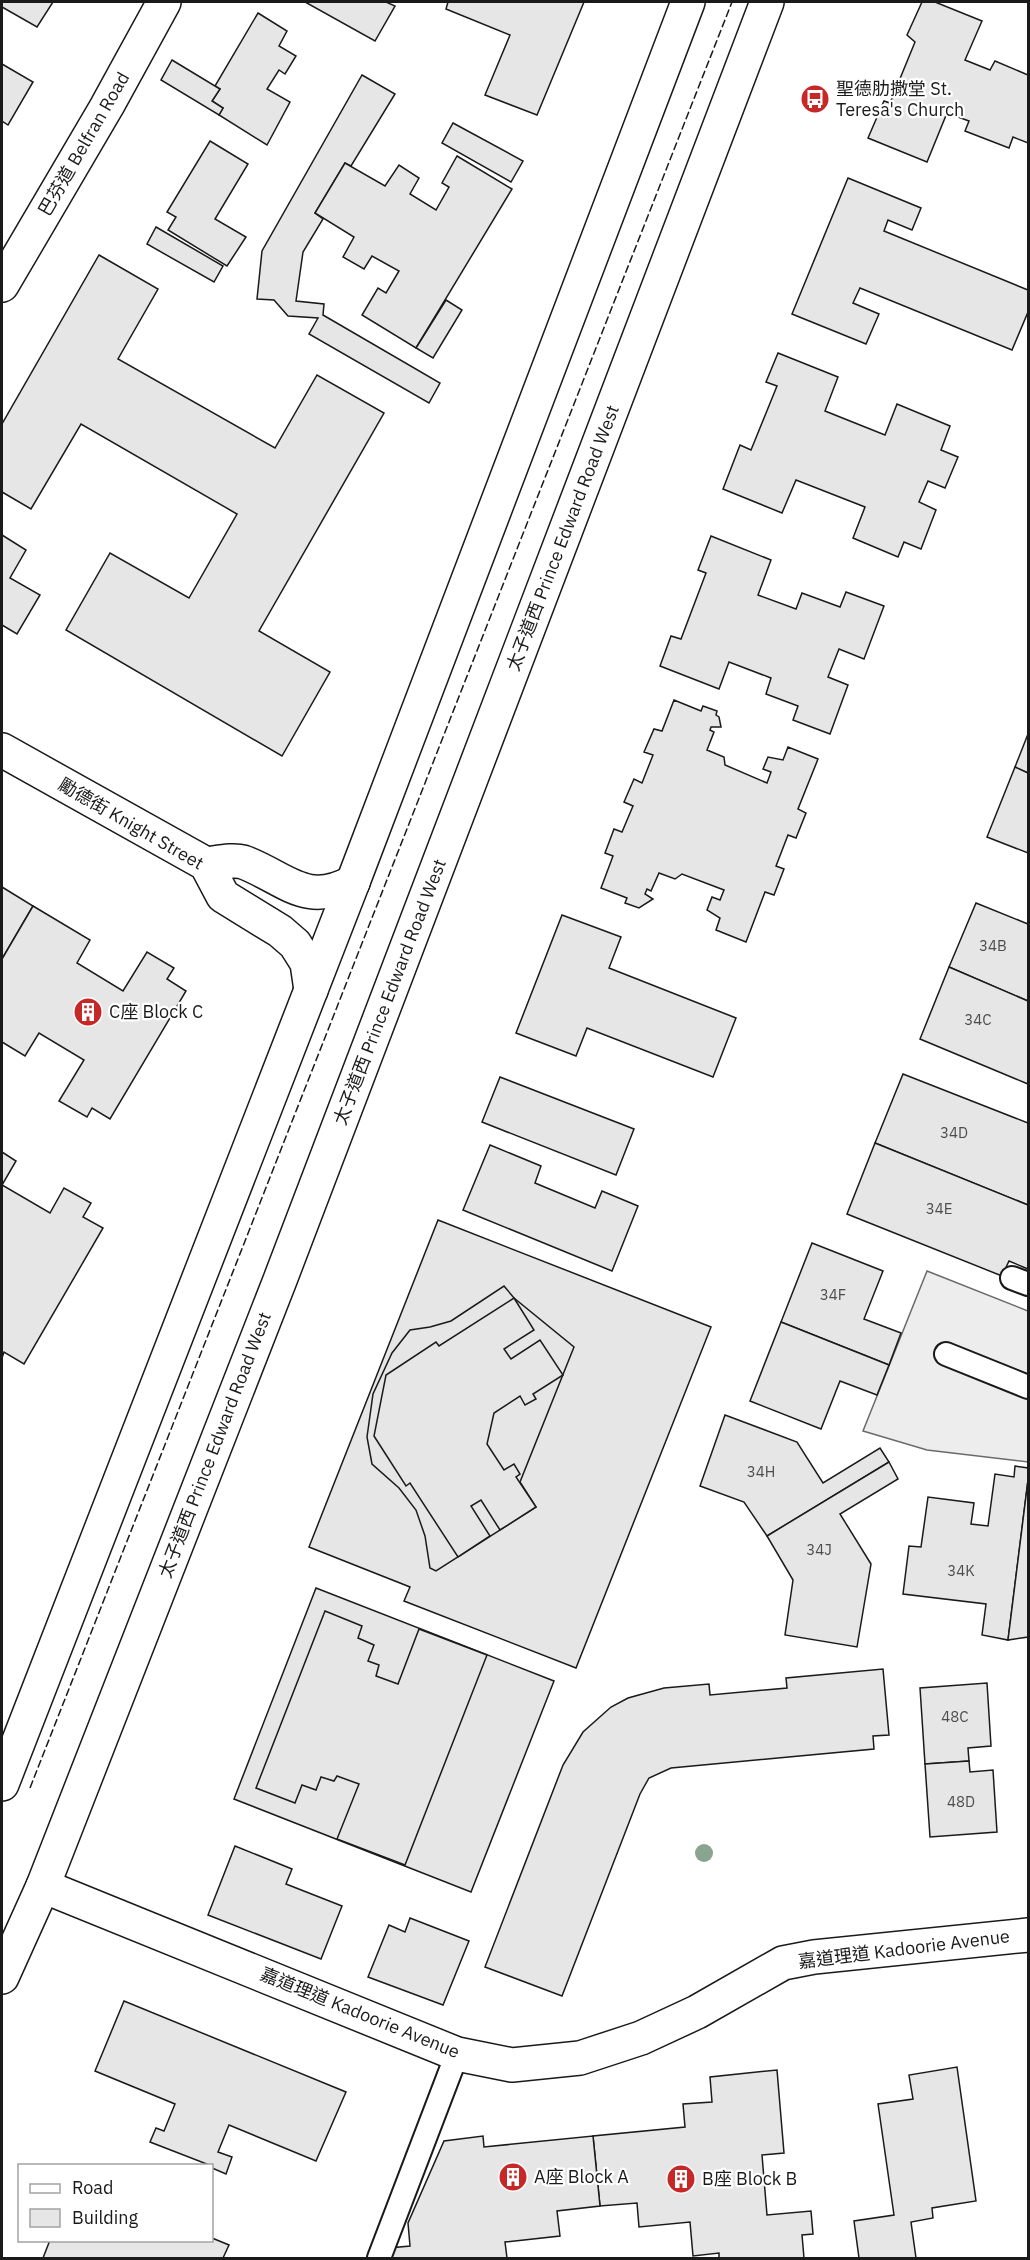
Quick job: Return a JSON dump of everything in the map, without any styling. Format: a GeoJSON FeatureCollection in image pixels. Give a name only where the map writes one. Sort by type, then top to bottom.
{"type":"FeatureCollection","features":[{"type":"Feature","properties":{"kind":"street","name":"巴芬道 Belfran Road"},"geometry":{"type":"LineString","coordinates":[[2,285],[102,116],[164,2]]}},
{"type":"Feature","properties":{"kind":"street"},"geometry":{"type":"LineString","coordinates":[[2,1784],[353,882],[688,2]]}},
{"type":"Feature","properties":{"kind":"street","name":"太子道西 Prince Edward Road West"},"geometry":{"type":"LineString","coordinates":[[2,1977],[43,1886],[280,1280],[767,2]]}},
{"type":"Feature","properties":{"kind":"street","name":"勵德街 Knight Street"},"geometry":{"type":"LineString","coordinates":[[2,750],[206,864],[223,896],[280,931],[295,944],[307,963],[311,990]]}},
{"type":"Feature","properties":{"kind":"street"},"geometry":{"type":"LineString","coordinates":[[206,864],[241,861],[300,891],[316,894],[335,892],[353,882]]}},
{"type":"Feature","properties":{"kind":"street","name":"嘉道理道 Kadoorie Avenue"},"geometry":{"type":"LineString","coordinates":[[43,1886],[457,2054],[512,2064],[580,2058],[641,2038],[697,2012],[783,1963],[814,1957],[1029,1935]]}},
{"type":"Feature","properties":{"kind":"lane"},"geometry":{"type":"LineString","coordinates":[[946,1354],[1029,1387]]}},
{"type":"Feature","properties":{"kind":"lane"},"geometry":{"type":"LineString","coordinates":[[381,2257],[457,2054]]}},
{"type":"Feature","properties":{"kind":"shaded area"},"geometry":{"type":"Polygon","coordinates":[[[927,1271],[1028,1311],[1028,1462],[927,1450],[863,1431],[927,1271]]]}},
{"type":"Feature","properties":{"kind":"building"},"geometry":{"type":"Polygon","coordinates":[[[2,2],[53,2],[37,27],[2,7],[2,2]]]}},
{"type":"Feature","properties":{"kind":"building"},"geometry":{"type":"Polygon","coordinates":[[[305,2],[386,2],[395,6],[375,41],[305,2]]]}},
{"type":"Feature","properties":{"kind":"building"},"geometry":{"type":"Polygon","coordinates":[[[448,2],[584,2],[537,115],[485,95],[510,35],[446,9],[448,2]]]}},
{"type":"Feature","properties":{"kind":"building"},"geometry":{"type":"Polygon","coordinates":[[[922,2],[935,2],[982,21],[965,60],[990,70],[995,61],[1028,75],[1028,143],[1013,137],[1009,148],[965,131],[969,121],[947,113],[927,162],[868,138],[884,101],[890,103],[915,42],[907,35],[922,2]]]}},
{"type":"Feature","properties":{"kind":"building"},"geometry":{"type":"Polygon","coordinates":[[[258,13],[287,31],[279,46],[296,56],[285,74],[279,70],[267,89],[290,102],[267,145],[219,115],[223,108],[212,101],[220,89],[215,86],[258,13]]]}},
{"type":"Feature","properties":{"kind":"building"},"geometry":{"type":"Polygon","coordinates":[[[172,60],[220,89],[212,101],[223,108],[219,115],[161,80],[172,60]]]}},
{"type":"Feature","properties":{"kind":"building"},"geometry":{"type":"Polygon","coordinates":[[[2,64],[33,82],[8,125],[2,121],[2,64]]]}},
{"type":"Feature","properties":{"kind":"building"},"geometry":{"type":"Polygon","coordinates":[[[362,75],[395,94],[351,166],[345,163],[315,213],[323,219],[303,252],[296,301],[324,304],[323,315],[440,383],[429,403],[309,334],[318,318],[288,316],[274,300],[257,299],[262,251],[362,75]]]}},
{"type":"Feature","properties":{"kind":"building"},"geometry":{"type":"Polygon","coordinates":[[[453,123],[523,161],[511,182],[442,143],[453,123]]]}},
{"type":"Feature","properties":{"kind":"building"},"geometry":{"type":"Polygon","coordinates":[[[210,141],[248,164],[215,219],[246,237],[227,266],[168,230],[176,217],[167,212],[210,141]]]}},
{"type":"Feature","properties":{"kind":"building"},"geometry":{"type":"Polygon","coordinates":[[[457,156],[512,189],[416,348],[362,315],[378,288],[386,293],[399,271],[372,256],[364,269],[343,257],[354,237],[315,213],[345,163],[385,186],[399,165],[419,178],[410,194],[436,210],[449,187],[442,183],[457,156]]]}},
{"type":"Feature","properties":{"kind":"building"},"geometry":{"type":"Polygon","coordinates":[[[848,178],[921,208],[912,230],[888,220],[884,231],[1028,290],[1028,312],[1012,350],[860,288],[853,303],[879,314],[866,344],[792,314],[848,178]]]}},
{"type":"Feature","properties":{"kind":"building"},"geometry":{"type":"Polygon","coordinates":[[[156,227],[223,266],[214,282],[147,244],[156,227]]]}},
{"type":"Feature","properties":{"kind":"building"},"geometry":{"type":"Polygon","coordinates":[[[99,255],[158,289],[118,359],[275,448],[317,375],[384,413],[259,631],[330,672],[282,756],[66,630],[110,553],[189,598],[237,514],[81,424],[31,509],[2,492],[2,424],[99,255]]]}},
{"type":"Feature","properties":{"kind":"building"},"geometry":{"type":"Polygon","coordinates":[[[446,300],[462,310],[433,358],[416,348],[446,300]]]}},
{"type":"Feature","properties":{"kind":"building"},"geometry":{"type":"Polygon","coordinates":[[[778,353],[838,377],[825,411],[885,435],[897,404],[950,426],[941,450],[958,457],[945,488],[928,481],[919,502],[936,510],[921,549],[904,542],[898,557],[853,538],[865,507],[796,480],[782,513],[723,489],[740,445],[751,450],[777,386],[766,382],[778,353]]]}},
{"type":"Feature","properties":{"kind":"building"},"geometry":{"type":"Polygon","coordinates":[[[2,535],[26,550],[10,578],[40,595],[17,634],[2,625],[2,535]]]}},
{"type":"Feature","properties":{"kind":"building"},"geometry":{"type":"Polygon","coordinates":[[[711,536],[771,560],[758,595],[796,609],[802,593],[840,607],[846,592],[884,606],[864,659],[839,649],[828,677],[848,685],[830,734],[793,720],[798,706],[766,694],[771,678],[729,662],[719,689],[660,666],[671,636],[681,639],[706,573],[698,570],[711,536]]]}},
{"type":"Feature","properties":{"kind":"building"},"geometry":{"type":"Polygon","coordinates":[[[674,700],[701,711],[703,706],[717,711],[716,715],[719,717],[721,727],[711,727],[710,730],[714,732],[707,750],[724,757],[725,765],[767,783],[771,772],[763,769],[768,757],[783,760],[788,747],[818,759],[798,809],[806,813],[796,838],[788,835],[776,866],[784,869],[774,895],[765,892],[746,942],[716,930],[720,918],[707,910],[712,897],[720,900],[724,890],[682,874],[675,879],[659,873],[651,891],[647,889],[645,894],[653,899],[639,908],[625,903],[627,898],[601,888],[613,856],[605,853],[614,829],[622,832],[633,806],[624,802],[634,779],[642,783],[653,755],[644,752],[654,729],[662,731],[674,700]]]}},
{"type":"Feature","properties":{"kind":"building"},"geometry":{"type":"Polygon","coordinates":[[[1028,734],[1028,773],[1015,767],[1028,734]]]}},
{"type":"Feature","properties":{"kind":"building"},"geometry":{"type":"Polygon","coordinates":[[[1015,767],[1028,773],[1028,853],[987,837],[1015,767]]]}},
{"type":"Feature","properties":{"kind":"building"},"geometry":{"type":"Polygon","coordinates":[[[2,887],[33,906],[2,959],[2,887]]]}},
{"type":"Feature","properties":{"kind":"building"},"geometry":{"type":"Polygon","coordinates":[[[976,903],[1028,924],[1028,1001],[949,967],[976,903]]]}},
{"type":"Feature","properties":{"kind":"building","name":"C座 Block C"},"geometry":{"type":"Polygon","coordinates":[[[33,906],[90,940],[77,963],[123,991],[147,952],[174,968],[167,979],[186,991],[110,1119],[92,1108],[87,1117],[59,1101],[84,1060],[39,1033],[25,1056],[2,1042],[2,959],[33,906]]]}},
{"type":"Feature","properties":{"kind":"building"},"geometry":{"type":"Polygon","coordinates":[[[562,915],[621,937],[609,968],[736,1018],[713,1077],[587,1028],[576,1056],[516,1033],[562,915]]]}},
{"type":"Feature","properties":{"kind":"building"},"geometry":{"type":"Polygon","coordinates":[[[949,967],[1028,1001],[1028,1084],[920,1039],[949,967]]]}},
{"type":"Feature","properties":{"kind":"building"},"geometry":{"type":"Polygon","coordinates":[[[903,1074],[1028,1123],[1028,1205],[875,1143],[903,1074]]]}},
{"type":"Feature","properties":{"kind":"building"},"geometry":{"type":"Polygon","coordinates":[[[500,1077],[634,1129],[616,1175],[482,1122],[500,1077]]]}},
{"type":"Feature","properties":{"kind":"building"},"geometry":{"type":"Polygon","coordinates":[[[875,1143],[1028,1205],[1028,1269],[1009,1261],[1002,1276],[847,1214],[875,1143]]]}},
{"type":"Feature","properties":{"kind":"building"},"geometry":{"type":"Polygon","coordinates":[[[490,1145],[541,1166],[535,1183],[595,1208],[602,1191],[638,1206],[612,1271],[463,1210],[490,1145]]]}},
{"type":"Feature","properties":{"kind":"building"},"geometry":{"type":"Polygon","coordinates":[[[2,1152],[16,1161],[2,1185],[2,1152]]]}},
{"type":"Feature","properties":{"kind":"building"},"geometry":{"type":"Polygon","coordinates":[[[2,1185],[50,1213],[64,1188],[91,1203],[83,1217],[103,1228],[24,1364],[4,1352],[2,1358],[2,1185]]]}},
{"type":"Feature","properties":{"kind":"building"},"geometry":{"type":"Polygon","coordinates":[[[438,1220],[711,1327],[576,1668],[404,1601],[410,1587],[309,1547],[438,1220]]]}},
{"type":"Feature","properties":{"kind":"building"},"geometry":{"type":"Polygon","coordinates":[[[812,1243],[883,1271],[864,1319],[901,1333],[889,1365],[781,1322],[812,1243]]]}},
{"type":"Feature","properties":{"kind":"building"},"geometry":{"type":"Polygon","coordinates":[[[504,1286],[514,1298],[574,1347],[520,1482],[536,1507],[436,1571],[430,1568],[425,1536],[416,1510],[399,1488],[372,1464],[367,1437],[373,1394],[392,1353],[410,1330],[451,1321],[504,1286]]]}},
{"type":"Feature","properties":{"kind":"building"},"geometry":{"type":"Polygon","coordinates":[[[514,1298],[534,1330],[504,1349],[511,1359],[540,1340],[563,1375],[533,1394],[536,1399],[525,1405],[520,1396],[494,1413],[487,1444],[504,1470],[514,1464],[520,1474],[516,1477],[536,1507],[500,1530],[481,1500],[471,1506],[490,1536],[458,1557],[410,1483],[406,1486],[374,1436],[386,1375],[436,1342],[439,1346],[514,1298]]]}},
{"type":"Feature","properties":{"kind":"building"},"geometry":{"type":"Polygon","coordinates":[[[781,1322],[889,1365],[877,1395],[840,1381],[821,1429],[750,1401],[781,1322]]]}},
{"type":"Feature","properties":{"kind":"building"},"geometry":{"type":"Polygon","coordinates":[[[725,1415],[797,1442],[823,1483],[880,1448],[889,1462],[767,1536],[744,1502],[700,1486],[725,1415]]]}},
{"type":"Feature","properties":{"kind":"building"},"geometry":{"type":"Polygon","coordinates":[[[889,1462],[898,1479],[840,1514],[871,1564],[857,1647],[785,1635],[793,1580],[767,1536],[889,1462]]]}},
{"type":"Feature","properties":{"kind":"building"},"geometry":{"type":"Polygon","coordinates":[[[1015,1466],[1028,1468],[1028,1480],[1008,1640],[982,1635],[986,1604],[903,1594],[909,1546],[921,1547],[928,1497],[974,1503],[971,1524],[988,1526],[995,1474],[1014,1477],[1015,1466]]]}},
{"type":"Feature","properties":{"kind":"building"},"geometry":{"type":"Polygon","coordinates":[[[1028,1480],[1028,1637],[1008,1640],[1028,1480]]]}},
{"type":"Feature","properties":{"kind":"building"},"geometry":{"type":"Polygon","coordinates":[[[316,1588],[554,1681],[471,1892],[234,1799],[316,1588]]]}},
{"type":"Feature","properties":{"kind":"building"},"geometry":{"type":"Polygon","coordinates":[[[325,1611],[362,1626],[358,1638],[374,1645],[368,1661],[379,1665],[376,1676],[398,1684],[419,1629],[487,1655],[405,1865],[337,1839],[359,1784],[337,1776],[334,1781],[321,1777],[316,1790],[302,1785],[295,1803],[256,1788],[325,1611]]]}},
{"type":"Feature","properties":{"kind":"building"},"geometry":{"type":"Polygon","coordinates":[[[883,1669],[889,1735],[873,1736],[874,1749],[671,1768],[649,1778],[640,1794],[562,1996],[485,1967],[563,1765],[583,1732],[611,1707],[628,1698],[664,1688],[709,1684],[710,1695],[787,1688],[786,1678],[883,1669]]]}},
{"type":"Feature","properties":{"kind":"building"},"geometry":{"type":"Polygon","coordinates":[[[987,1683],[991,1746],[968,1748],[969,1761],[925,1764],[920,1688],[987,1683]]]}},
{"type":"Feature","properties":{"kind":"building"},"geometry":{"type":"Polygon","coordinates":[[[969,1761],[970,1772],[993,1770],[997,1832],[930,1837],[925,1764],[969,1761]]]}},
{"type":"Feature","properties":{"kind":"building"},"geometry":{"type":"Polygon","coordinates":[[[235,1846],[292,1869],[286,1884],[342,1906],[321,1959],[208,1915],[235,1846]]]}},
{"type":"Feature","properties":{"kind":"building"},"geometry":{"type":"Polygon","coordinates":[[[410,1918],[469,1941],[443,2005],[368,1977],[389,1925],[405,1932],[410,1918]]]}},
{"type":"Feature","properties":{"kind":"building"},"geometry":{"type":"Polygon","coordinates":[[[124,2001],[346,2092],[316,2161],[229,2125],[218,2152],[232,2157],[226,2174],[213,2168],[213,2164],[207,2164],[150,2142],[156,2128],[164,2131],[175,2104],[95,2071],[124,2001]]]}},
{"type":"Feature","properties":{"kind":"building"},"geometry":{"type":"Polygon","coordinates":[[[957,2067],[976,2201],[932,2208],[933,2218],[911,2222],[916,2258],[859,2258],[854,2221],[894,2215],[878,2104],[913,2099],[909,2075],[957,2067]]]}},
{"type":"Feature","properties":{"kind":"building","name":"B座 Block B"},"geometry":{"type":"Polygon","coordinates":[[[777,2070],[784,2153],[762,2155],[767,2215],[811,2211],[813,2234],[802,2235],[804,2258],[719,2258],[719,2253],[693,2256],[690,2222],[639,2227],[637,2203],[600,2206],[593,2136],[685,2127],[683,2104],[712,2102],[710,2077],[777,2070]]]}},
{"type":"Feature","properties":{"kind":"building","name":"A座 Block A"},"geometry":{"type":"Polygon","coordinates":[[[483,2136],[484,2147],[593,2136],[600,2206],[557,2211],[560,2236],[505,2242],[507,2258],[390,2258],[389,2248],[410,2246],[408,2223],[444,2141],[483,2136]]]}},
{"type":"Feature","properties":{"kind":"building"},"geometry":{"type":"Polygon","coordinates":[[[213,2238],[229,2245],[223,2258],[43,2258],[49,2242],[213,2242],[213,2238]]]}},
{"type":"Feature","properties":{"kind":"fence"},"geometry":{"type":"LineString","coordinates":[[30,1788],[732,2]]}},
{"type":"Feature","properties":{"kind":"place","name":"聖德肋撒堂 St. Teresa's Church"},"geometry":{"type":"Point","coordinates":[815,99]}},
{"type":"Feature","properties":{"kind":"place","name":"C座 Block C"},"geometry":{"type":"Point","coordinates":[88,1012]}},
{"type":"Feature","properties":{"kind":"place","name":"A座 Block A"},"geometry":{"type":"Point","coordinates":[513,2177]}},
{"type":"Feature","properties":{"kind":"place","name":"B座 Block B"},"geometry":{"type":"Point","coordinates":[681,2179]}}]}
